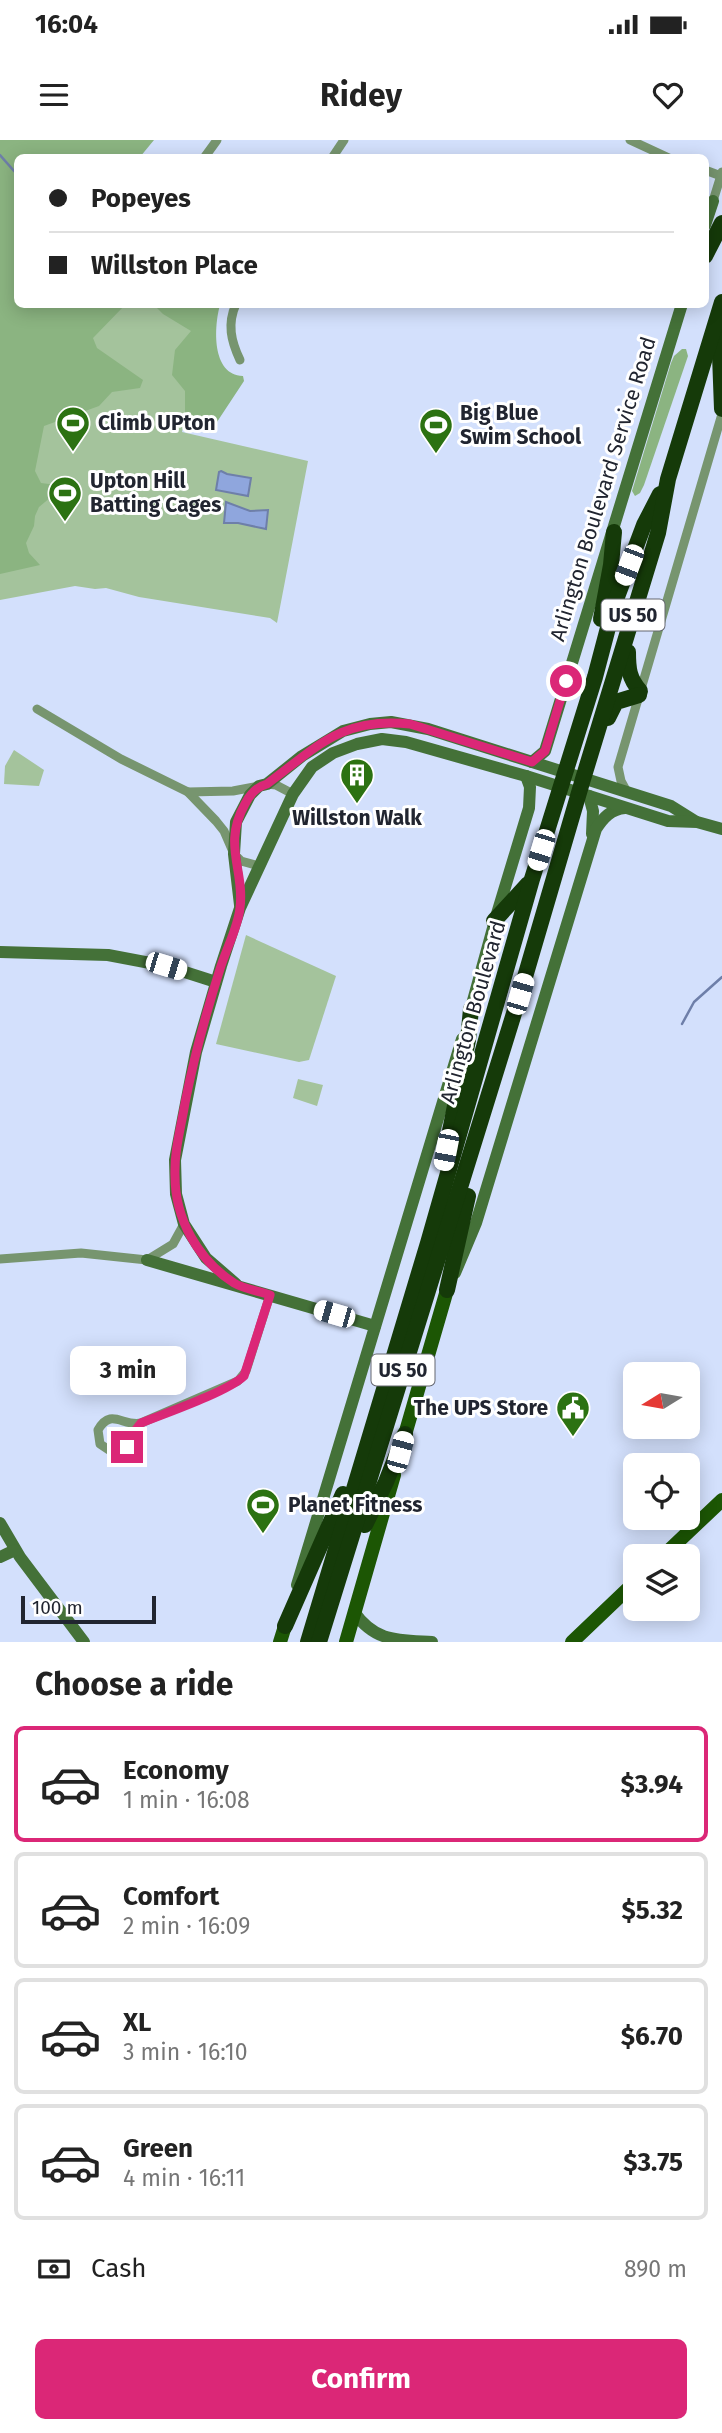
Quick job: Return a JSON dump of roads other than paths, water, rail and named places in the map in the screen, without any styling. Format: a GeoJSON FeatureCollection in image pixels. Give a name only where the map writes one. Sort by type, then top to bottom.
{"type":"FeatureCollection","features":[{"type":"Feature","properties":{"kind":"highway"},"geometry":{"type":"LineString","coordinates":[[709,248],[722,223]]}},
{"type":"Feature","properties":{"kind":"highway"},"geometry":{"type":"LineString","coordinates":[[721,306],[719,360],[722,409]]}},
{"type":"Feature","properties":{"kind":"highway","name":"Arlington Boulevard"},"geometry":{"type":"LineString","coordinates":[[319,1642],[344,1569],[412,1340],[583,790],[592,748],[658,533],[668,479],[721,306]]}},
{"type":"Feature","properties":{"kind":"highway","name":"Arlington Boulevard"},"geometry":{"type":"LineString","coordinates":[[308,1642],[428,1243],[614,605],[644,526],[668,479]]}},
{"type":"Feature","properties":{"kind":"highway"},"geometry":{"type":"LineString","coordinates":[[595,677],[597,639],[611,565],[614,531]]}},
{"type":"Feature","properties":{"kind":"highway"},"geometry":{"type":"LineString","coordinates":[[592,748],[616,702],[639,693],[628,671],[633,616]]}},
{"type":"Feature","properties":{"kind":"highway"},"geometry":{"type":"LineString","coordinates":[[494,921],[532,879]]}},
{"type":"Feature","properties":{"kind":"highway"},"geometry":{"type":"LineString","coordinates":[[428,1243],[465,1054],[471,1009]]}},
{"type":"Feature","properties":{"kind":"highway"},"geometry":{"type":"LineString","coordinates":[[447,1290],[487,1105]]}},
{"type":"Feature","properties":{"kind":"highway"},"geometry":{"type":"LineString","coordinates":[[285,1626],[338,1507],[398,1336]]}},
{"type":"Feature","properties":{"kind":"highway"},"geometry":{"type":"LineString","coordinates":[[344,1569],[386,1482],[405,1434]]}},
{"type":"Feature","properties":{"kind":"main road"},"geometry":{"type":"LineString","coordinates":[[346,1642],[447,1290]]}},
{"type":"Feature","properties":{"kind":"main road"},"geometry":{"type":"LineString","coordinates":[[676,1544],[722,1500]]}},
{"type":"Feature","properties":{"kind":"main road"},"geometry":{"type":"LineString","coordinates":[[569,1641],[623,1593]]}},
{"type":"Feature","properties":{"kind":"main road"},"geometry":{"type":"LineString","coordinates":[[280,1642],[285,1626]]}},
{"type":"Feature","properties":{"kind":"street"},"geometry":{"type":"LineString","coordinates":[[629,140],[659,154]]}},
{"type":"Feature","properties":{"kind":"street"},"geometry":{"type":"LineString","coordinates":[[709,213],[722,174]]}},
{"type":"Feature","properties":{"kind":"street"},"geometry":{"type":"LineString","coordinates":[[234,308],[230,332],[240,360]]}},
{"type":"Feature","properties":{"kind":"street","name":"Arlington Boulevard Service Road"},"geometry":{"type":"LineString","coordinates":[[532,762],[545,751],[681,308]]}},
{"type":"Feature","properties":{"kind":"street"},"geometry":{"type":"LineString","coordinates":[[627,792],[618,767],[722,415]]}},
{"type":"Feature","properties":{"kind":"street"},"geometry":{"type":"LineString","coordinates":[[37,709],[121,759],[188,792],[224,831],[234,854],[240,908]]}},
{"type":"Feature","properties":{"kind":"street"},"geometry":{"type":"LineString","coordinates":[[234,854],[236,822],[250,795],[333,735],[354,727],[380,723],[410,724],[532,762],[583,790],[668,821],[697,822],[722,829]]}},
{"type":"Feature","properties":{"kind":"street"},"geometry":{"type":"LineString","coordinates":[[236,1284],[206,1258],[184,1224],[176,1194],[175,1160],[196,1052],[216,982],[240,908],[293,794],[312,767],[333,753],[382,739],[406,742],[526,776],[562,780]]}},
{"type":"Feature","properties":{"kind":"street"},"geometry":{"type":"LineString","coordinates":[[285,1626],[529,808],[530,787],[526,776]]}},
{"type":"Feature","properties":{"kind":"street"},"geometry":{"type":"LineString","coordinates":[[188,792],[233,791],[276,785],[293,794]]}},
{"type":"Feature","properties":{"kind":"street"},"geometry":{"type":"LineString","coordinates":[[583,790],[627,792],[671,806],[697,822]]}},
{"type":"Feature","properties":{"kind":"street"},"geometry":{"type":"LineString","coordinates":[[583,790],[593,827],[590,849]]}},
{"type":"Feature","properties":{"kind":"street"},"geometry":{"type":"LineString","coordinates":[[447,1290],[466,1250],[596,829],[601,821],[617,809],[628,808]]}},
{"type":"Feature","properties":{"kind":"street"},"geometry":{"type":"LineString","coordinates":[[234,854],[242,861],[259,866]]}},
{"type":"Feature","properties":{"kind":"street"},"geometry":{"type":"LineString","coordinates":[[0,952],[108,955],[166,966],[216,982]]}},
{"type":"Feature","properties":{"kind":"street"},"geometry":{"type":"LineString","coordinates":[[147,1260],[173,1244],[184,1224]]}},
{"type":"Feature","properties":{"kind":"street"},"geometry":{"type":"LineString","coordinates":[[0,1259],[81,1253],[147,1260],[375,1326]]}},
{"type":"Feature","properties":{"kind":"street"},"geometry":{"type":"LineString","coordinates":[[141,1423],[127,1447],[122,1450],[112,1452],[100,1444],[98,1430],[108,1419],[120,1419],[135,1425],[239,1381],[244,1376],[270,1295]]}},
{"type":"Feature","properties":{"kind":"street"},"geometry":{"type":"LineString","coordinates":[[0,1523],[3,1538],[84,1642]]}},
{"type":"Feature","properties":{"kind":"street"},"geometry":{"type":"LineString","coordinates":[[0,1557],[15,1550]]}},
{"type":"Feature","properties":{"kind":"street"},"geometry":{"type":"LineString","coordinates":[[354,1612],[367,1629],[389,1641],[432,1642]]}},
{"type":"Feature","properties":{"kind":"water"},"geometry":{"type":"Polygon","coordinates":[[[221,471],[251,478],[248,496],[216,490],[221,471]]]}},
{"type":"Feature","properties":{"kind":"water"},"geometry":{"type":"Polygon","coordinates":[[[226,502],[250,511],[268,510],[266,529],[224,523],[226,502]]]}},
{"type":"Feature","properties":{"kind":"waterway"},"geometry":{"type":"LineString","coordinates":[[0,155],[14,171]]}},
{"type":"Feature","properties":{"kind":"waterway"},"geometry":{"type":"LineString","coordinates":[[682,1024],[694,1002],[722,977]]}},
{"type":"Feature","properties":{"kind":"place","name":"Climb UPton"},"geometry":{"type":"Point","coordinates":[73,453]}},
{"type":"Feature","properties":{"kind":"place","name":"Big Blue Swim School"},"geometry":{"type":"Point","coordinates":[436,455]}},
{"type":"Feature","properties":{"kind":"place","name":"Upton Hill Batting Cages"},"geometry":{"type":"Point","coordinates":[65,523]}},
{"type":"Feature","properties":{"kind":"place","name":"Willston Walk"},"geometry":{"type":"Point","coordinates":[357,805]}},
{"type":"Feature","properties":{"kind":"place","name":"The UPS Store"},"geometry":{"type":"Point","coordinates":[573,1438]}},
{"type":"Feature","properties":{"kind":"place","name":"Planet Fitness"},"geometry":{"type":"Point","coordinates":[263,1535]}}]}
